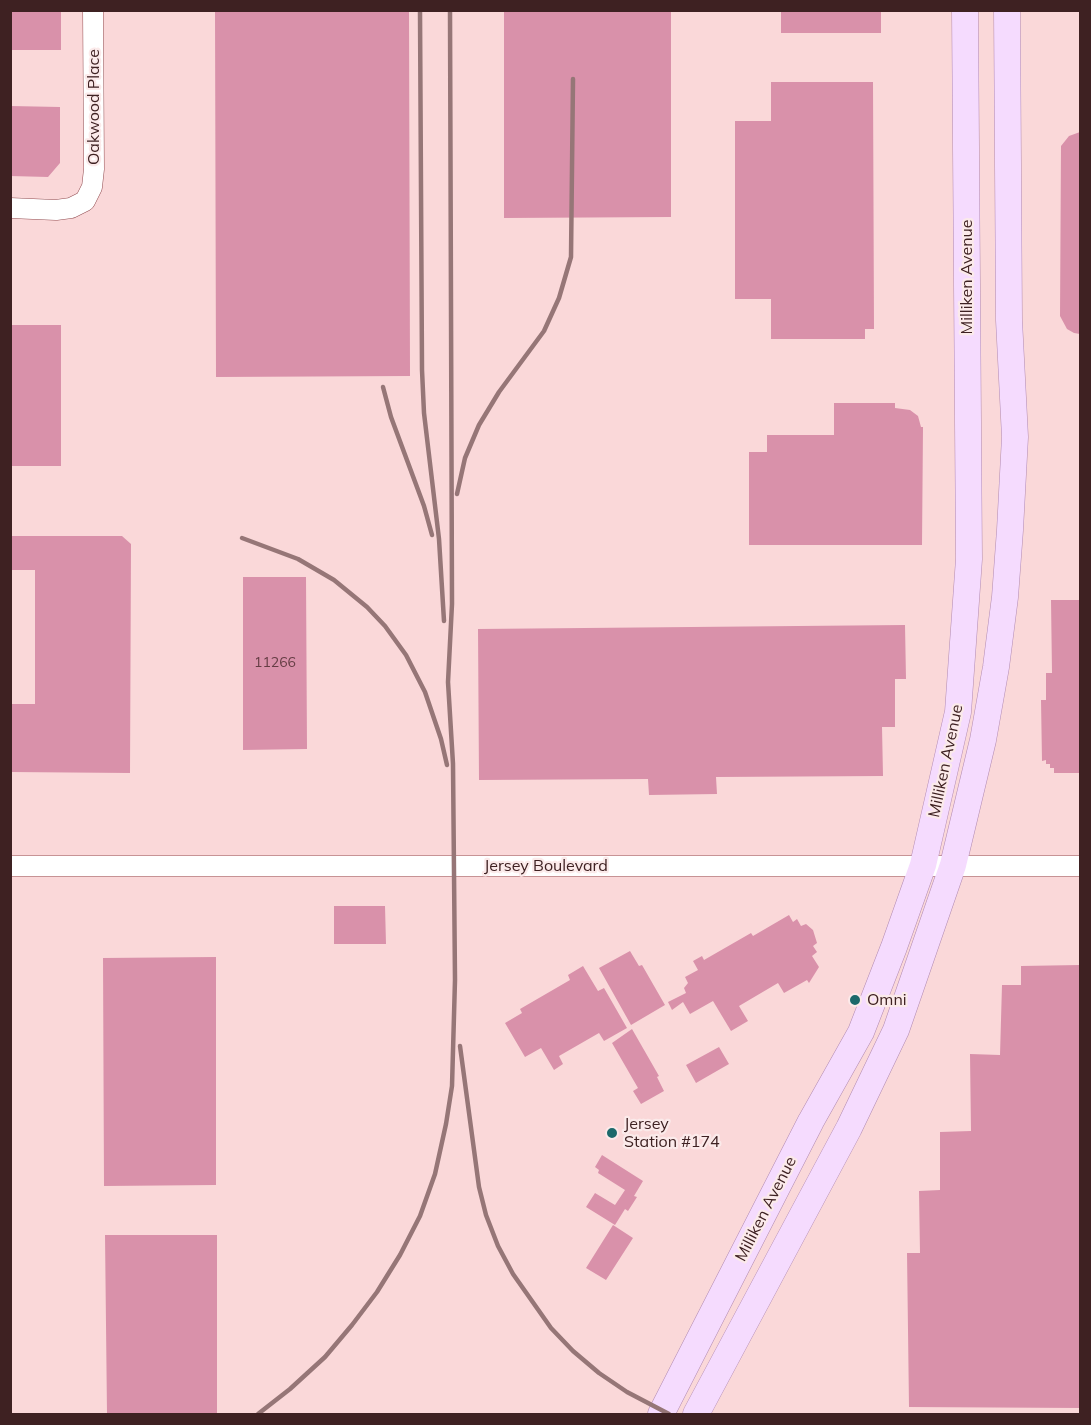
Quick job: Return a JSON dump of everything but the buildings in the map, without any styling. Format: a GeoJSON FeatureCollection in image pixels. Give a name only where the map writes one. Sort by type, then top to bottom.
{"type":"FeatureCollection","features":[{"type":"Feature","properties":{"kind":"main road","name":"Milliken Avenue"},"geometry":{"type":"LineString","coordinates":[[661,1414],[811,1121],[861,1032],[923,865],[958,712],[969,559],[964,10]]}},
{"type":"Feature","properties":{"kind":"main road","name":"Milliken Avenue"},"geometry":{"type":"LineString","coordinates":[[696,1414],[849,1128],[897,1030],[953,865],[983,740],[996,667],[1010,530],[1015,437],[1010,320],[1006,10]]}},
{"type":"Feature","properties":{"kind":"street","name":"Oakwood Place"},"geometry":{"type":"LineString","coordinates":[[10,208],[56,210],[71,208],[85,201],[92,187],[94,169],[93,10]]}},
{"type":"Feature","properties":{"kind":"street","name":"Jersey Boulevard"},"geometry":{"type":"LineString","coordinates":[[10,867],[1080,866]]}},
{"type":"Feature","properties":{"kind":"railway"},"geometry":{"type":"LineString","coordinates":[[420,10],[422,370],[424,413],[439,539],[444,621]]}},
{"type":"Feature","properties":{"kind":"railway"},"geometry":{"type":"LineString","coordinates":[[258,1414],[325,1357],[377,1292],[400,1255],[420,1216],[435,1174],[452,1086],[455,980],[453,764],[448,682],[452,604],[450,10]]}},
{"type":"Feature","properties":{"kind":"railway"},"geometry":{"type":"LineString","coordinates":[[457,494],[465,458],[479,425],[499,392],[544,331],[559,298],[571,257],[573,79]]}},
{"type":"Feature","properties":{"kind":"railway"},"geometry":{"type":"LineString","coordinates":[[383,387],[391,417],[424,506],[432,535]]}},
{"type":"Feature","properties":{"kind":"railway"},"geometry":{"type":"LineString","coordinates":[[242,538],[298,559],[334,580],[367,607],[385,626],[406,655],[425,692],[447,765]]}},
{"type":"Feature","properties":{"kind":"railway"},"geometry":{"type":"LineString","coordinates":[[460,1046],[479,1187],[486,1215],[498,1246],[513,1274],[551,1328],[573,1351],[627,1392],[669,1414]]}},
{"type":"Feature","properties":{"kind":"place","name":"Omni"},"geometry":{"type":"Point","coordinates":[855,1000]}},
{"type":"Feature","properties":{"kind":"place","name":"Jersey Station #174"},"geometry":{"type":"Point","coordinates":[612,1133]}}]}
